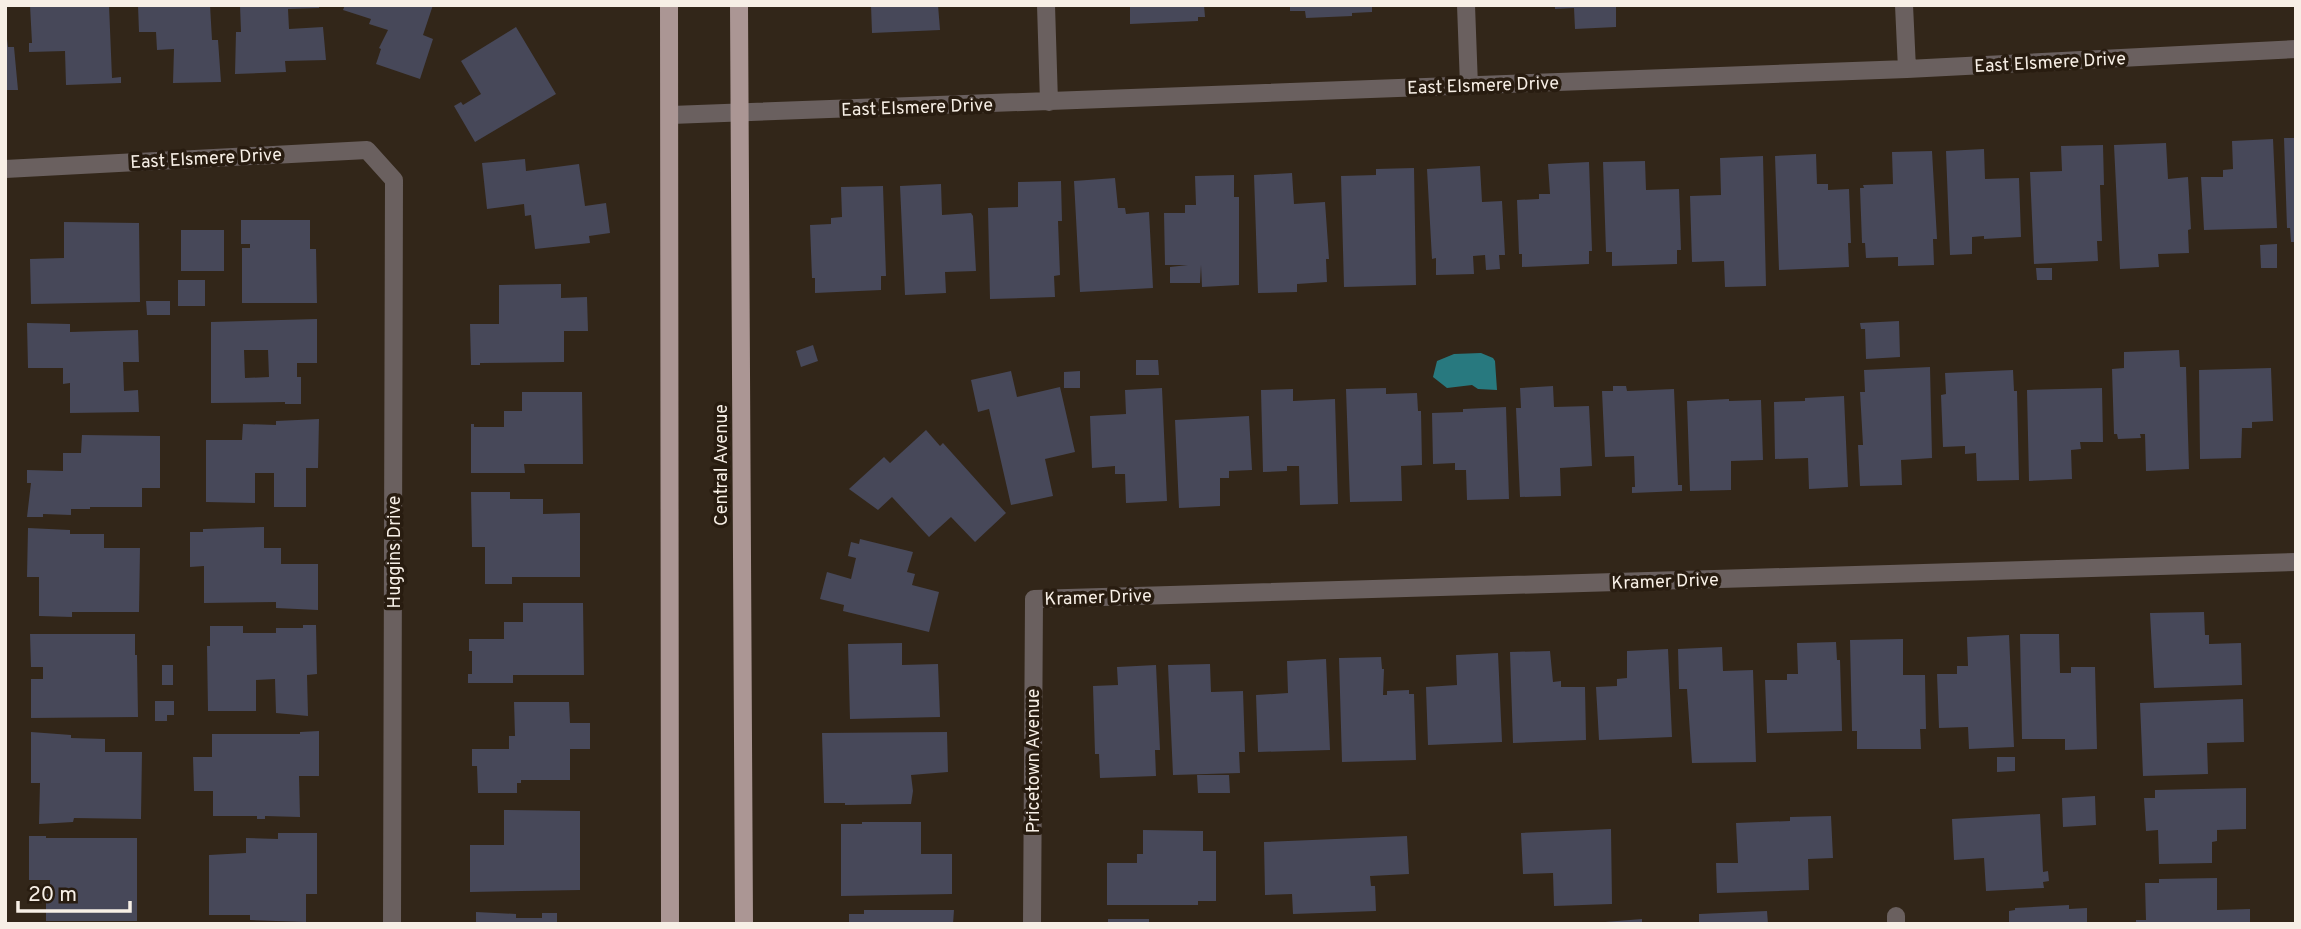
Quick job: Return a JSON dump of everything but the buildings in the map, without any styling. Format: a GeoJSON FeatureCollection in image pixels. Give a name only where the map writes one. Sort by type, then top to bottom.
{"type":"FeatureCollection","features":[{"type":"Feature","properties":{"kind":"main road"},"geometry":{"type":"LineString","coordinates":[[669,5],[670,924]]}},
{"type":"Feature","properties":{"kind":"main road","name":"Central Avenue"},"geometry":{"type":"LineString","coordinates":[[739,5],[744,924]]}},
{"type":"Feature","properties":{"kind":"street"},"geometry":{"type":"LineString","coordinates":[[1045,5],[1049,102]]}},
{"type":"Feature","properties":{"kind":"street"},"geometry":{"type":"LineString","coordinates":[[1466,5],[1469,86]]}},
{"type":"Feature","properties":{"kind":"street"},"geometry":{"type":"LineString","coordinates":[[1904,5],[1907,69]]}},
{"type":"Feature","properties":{"kind":"street","name":"East Elsmere Drive"},"geometry":{"type":"LineString","coordinates":[[670,115],[1907,69],[2296,49]]}},
{"type":"Feature","properties":{"kind":"street","name":"East Elsmere Drive"},"geometry":{"type":"LineString","coordinates":[[5,169],[367,149],[394,180]]}},
{"type":"Feature","properties":{"kind":"street","name":"Huggins Drive"},"geometry":{"type":"LineString","coordinates":[[393,924],[394,180]]}},
{"type":"Feature","properties":{"kind":"street","name":"Kramer Drive"},"geometry":{"type":"LineString","coordinates":[[1034,599],[2296,562]]}},
{"type":"Feature","properties":{"kind":"street","name":"Pricetown Avenue"},"geometry":{"type":"LineString","coordinates":[[1032,924],[1034,599]]}},
{"type":"Feature","properties":{"kind":"water"},"geometry":{"type":"Polygon","coordinates":[[[1481,353],[1495,361],[1497,390],[1478,389],[1472,385],[1447,388],[1433,377],[1437,361],[1454,354],[1481,353]]]}}]}
